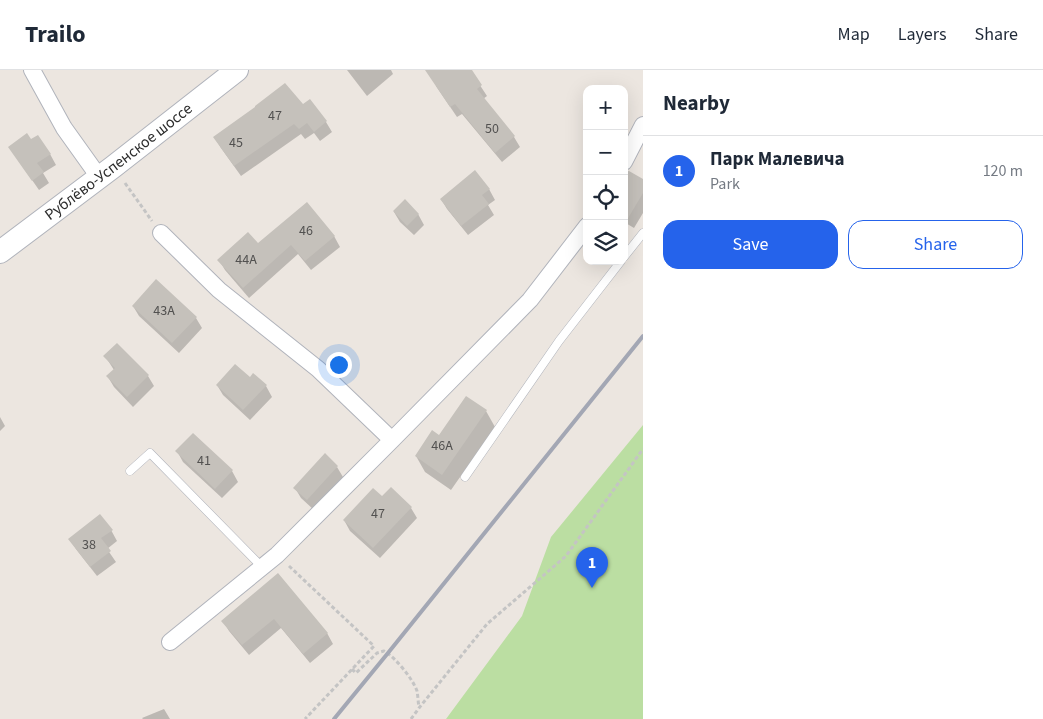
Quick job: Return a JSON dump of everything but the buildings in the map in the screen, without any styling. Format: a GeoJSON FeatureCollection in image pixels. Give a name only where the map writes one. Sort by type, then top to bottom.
{"type":"FeatureCollection","features":[{"type":"Feature","properties":{"kind":"main road","name":"Рублёво-Успенское шоссе"},"geometry":{"type":"LineString","coordinates":[[0,252],[237,70]]}},
{"type":"Feature","properties":{"kind":"street"},"geometry":{"type":"LineString","coordinates":[[32,70],[64,128],[90,168],[106,172]]}},
{"type":"Feature","properties":{"kind":"street"},"geometry":{"type":"LineString","coordinates":[[628,154],[643,125]]}},
{"type":"Feature","properties":{"kind":"street"},"geometry":{"type":"LineString","coordinates":[[170,642],[277,555],[530,300],[583,231]]}},
{"type":"Feature","properties":{"kind":"street"},"geometry":{"type":"LineString","coordinates":[[162,233],[219,290],[318,369],[392,440]]}},
{"type":"Feature","properties":{"kind":"lane"},"geometry":{"type":"LineString","coordinates":[[628,252],[643,233]]}},
{"type":"Feature","properties":{"kind":"lane"},"geometry":{"type":"LineString","coordinates":[[465,477],[559,341],[618,265]]}},
{"type":"Feature","properties":{"kind":"lane"},"geometry":{"type":"LineString","coordinates":[[130,471],[150,453],[262,567]]}},
{"type":"Feature","properties":{"kind":"path"},"geometry":{"type":"LineString","coordinates":[[106,172],[162,233]]}},
{"type":"Feature","properties":{"kind":"path"},"geometry":{"type":"LineString","coordinates":[[411,719],[486,624],[566,556],[643,449]]}},
{"type":"Feature","properties":{"kind":"path"},"geometry":{"type":"LineString","coordinates":[[638,457],[643,455]]}},
{"type":"Feature","properties":{"kind":"path"},"geometry":{"type":"LineString","coordinates":[[277,555],[374,646],[305,719]]}},
{"type":"Feature","properties":{"kind":"path"},"geometry":{"type":"LineString","coordinates":[[352,669],[356,673],[377,653],[384,651],[388,653],[402,666],[416,690],[419,708]]}},
{"type":"Feature","properties":{"kind":"green space"},"geometry":{"type":"Polygon","coordinates":[[[643,425],[643,719],[446,719],[522,616],[551,537],[643,425]]]}},
{"type":"Feature","properties":{"kind":"railway"},"geometry":{"type":"LineString","coordinates":[[334,719],[643,336]]}},
{"type":"Feature","properties":{"kind":"place","name":"Парк Малевича"},"geometry":{"type":"Point","coordinates":[592,588]}}]}
